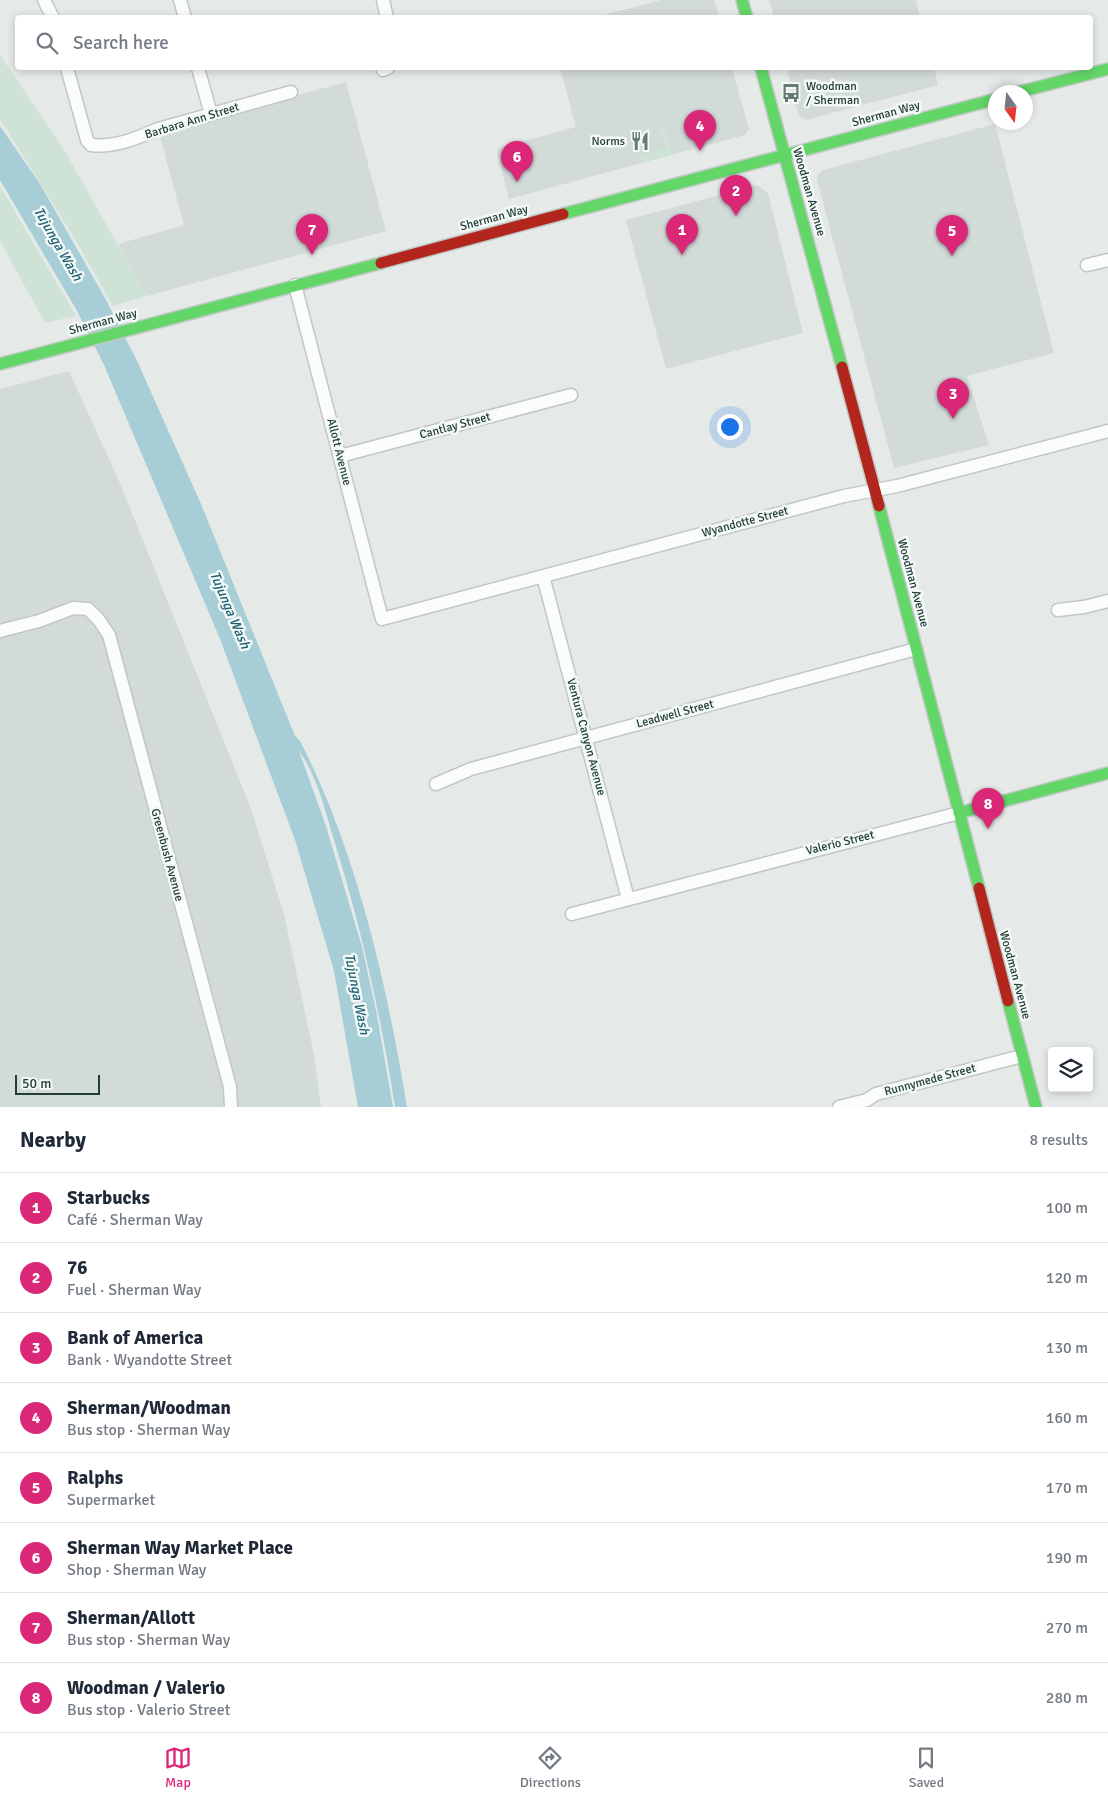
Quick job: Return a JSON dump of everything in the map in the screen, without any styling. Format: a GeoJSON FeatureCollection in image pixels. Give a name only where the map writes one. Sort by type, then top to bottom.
{"type":"FeatureCollection","features":[{"type":"Feature","properties":{"kind":"main road"},"geometry":{"type":"LineString","coordinates":[[742,0],[746,15]]}},
{"type":"Feature","properties":{"kind":"main road"},"geometry":{"type":"LineString","coordinates":[[1033,88],[1108,69]]}},
{"type":"Feature","properties":{"kind":"main road","name":"Woodman Avenue"},"geometry":{"type":"LineString","coordinates":[[762,70],[1036,1107]]}},
{"type":"Feature","properties":{"kind":"main road","name":"Sherman Way"},"geometry":{"type":"LineString","coordinates":[[0,364],[988,101]]}},
{"type":"Feature","properties":{"kind":"main road","name":"Valerio Street"},"geometry":{"type":"LineString","coordinates":[[959,813],[1108,773]]}},
{"type":"Feature","properties":{"kind":"street"},"geometry":{"type":"LineString","coordinates":[[44,0],[52,15]]}},
{"type":"Feature","properties":{"kind":"street"},"geometry":{"type":"LineString","coordinates":[[180,0],[184,15]]}},
{"type":"Feature","properties":{"kind":"street"},"geometry":{"type":"LineString","coordinates":[[383,0],[387,15]]}},
{"type":"Feature","properties":{"kind":"street","name":"Barbara Ann Street"},"geometry":{"type":"LineString","coordinates":[[68,70],[87,140],[91,145],[102,146],[127,140],[291,92]]}},
{"type":"Feature","properties":{"kind":"street"},"geometry":{"type":"LineString","coordinates":[[199,70],[211,114]]}},
{"type":"Feature","properties":{"kind":"street"},"geometry":{"type":"LineString","coordinates":[[1087,265],[1108,260]]}},
{"type":"Feature","properties":{"kind":"street","name":"Allott Avenue"},"geometry":{"type":"LineString","coordinates":[[295,286],[382,619]]}},
{"type":"Feature","properties":{"kind":"street","name":"Cantlay Street"},"geometry":{"type":"LineString","coordinates":[[340,456],[571,395]]}},
{"type":"Feature","properties":{"kind":"street","name":"Wyandotte Street"},"geometry":{"type":"LineString","coordinates":[[382,619],[844,496],[1108,431]]}},
{"type":"Feature","properties":{"kind":"street","name":"Ventura Canyon Avenue"},"geometry":{"type":"LineString","coordinates":[[543,576],[628,899]]}},
{"type":"Feature","properties":{"kind":"street"},"geometry":{"type":"LineString","coordinates":[[1058,610],[1108,601]]}},
{"type":"Feature","properties":{"kind":"street","name":"Greenbush Avenue"},"geometry":{"type":"LineString","coordinates":[[0,631],[39,621],[73,608],[88,609],[99,620],[109,635],[230,1087],[231,1107]]}},
{"type":"Feature","properties":{"kind":"street","name":"Leadwell Street"},"geometry":{"type":"LineString","coordinates":[[436,784],[472,768],[916,649]]}},
{"type":"Feature","properties":{"kind":"street","name":"Valerio Street"},"geometry":{"type":"LineString","coordinates":[[572,914],[959,813]]}},
{"type":"Feature","properties":{"kind":"street","name":"Runnymede Street"},"geometry":{"type":"LineString","coordinates":[[840,1107],[867,1100],[876,1094],[1022,1056]]}},
{"type":"Feature","properties":{"kind":"shaded area"},"geometry":{"type":"Polygon","coordinates":[[[661,0],[714,0],[718,15],[604,15],[661,0]]]}},
{"type":"Feature","properties":{"kind":"shaded area"},"geometry":{"type":"Polygon","coordinates":[[[769,0],[916,0],[920,15],[773,15],[769,0]]]}},
{"type":"Feature","properties":{"kind":"shaded area"},"geometry":{"type":"Polygon","coordinates":[[[561,70],[733,70],[749,129],[745,135],[509,199],[497,152],[498,148],[576,127],[561,70]]]}},
{"type":"Feature","properties":{"kind":"shaded area"},"geometry":{"type":"Polygon","coordinates":[[[788,70],[934,70],[938,85],[806,120],[799,116],[788,70]]]}},
{"type":"Feature","properties":{"kind":"shaded area"},"geometry":{"type":"Polygon","coordinates":[[[346,82],[386,231],[147,296],[118,244],[184,225],[159,133],[346,82]]]}},
{"type":"Feature","properties":{"kind":"shaded area"},"geometry":{"type":"Polygon","coordinates":[[[988,126],[988,130],[997,130],[1054,353],[967,376],[989,445],[894,468],[817,180],[818,174],[823,170],[988,126]]]}},
{"type":"Feature","properties":{"kind":"shaded area"},"geometry":{"type":"Polygon","coordinates":[[[757,185],[768,193],[803,333],[666,369],[626,220],[757,185]]]}},
{"type":"Feature","properties":{"kind":"shaded area"},"geometry":{"type":"Polygon","coordinates":[[[69,371],[119,481],[250,806],[284,914],[314,1055],[321,1107],[0,1107],[0,389],[69,371]]]}},
{"type":"Feature","properties":{"kind":"green space"},"geometry":{"type":"Polygon","coordinates":[[[0,55],[63,148],[147,296],[113,306],[73,236],[0,119],[0,55]]]}},
{"type":"Feature","properties":{"kind":"green space"},"geometry":{"type":"Polygon","coordinates":[[[664,124],[671,155],[642,163],[637,156],[667,148],[659,125],[664,124]]]}},
{"type":"Feature","properties":{"kind":"green space"},"geometry":{"type":"Polygon","coordinates":[[[0,186],[76,316],[45,323],[0,241],[0,186]]]}},
{"type":"Feature","properties":{"kind":"water","name":"Tujunga Wash"},"geometry":{"type":"Polygon","coordinates":[[[0,126],[40,184],[105,298],[138,363],[201,504],[295,736],[300,741],[320,784],[354,873],[367,920],[390,1014],[407,1107],[395,1107],[377,1005],[353,906],[320,794],[311,771],[299,751],[326,826],[362,947],[376,1010],[393,1107],[358,1107],[334,971],[295,840],[220,639],[104,365],[76,309],[0,180],[0,126]]]}},
{"type":"Feature","properties":{"kind":"traffic: fast"},"geometry":{"type":"LineString","coordinates":[[742,0],[746,15]]}},
{"type":"Feature","properties":{"kind":"traffic: fast"},"geometry":{"type":"LineString","coordinates":[[1033,88],[1108,69]]}},
{"type":"Feature","properties":{"kind":"traffic: fast"},"geometry":{"type":"LineString","coordinates":[[762,70],[842,367]]}},
{"type":"Feature","properties":{"kind":"traffic: fast"},"geometry":{"type":"LineString","coordinates":[[563,214],[988,101]]}},
{"type":"Feature","properties":{"kind":"traffic: fast"},"geometry":{"type":"LineString","coordinates":[[0,364],[381,263]]}},
{"type":"Feature","properties":{"kind":"traffic: fast"},"geometry":{"type":"LineString","coordinates":[[879,506],[979,888]]}},
{"type":"Feature","properties":{"kind":"traffic: fast"},"geometry":{"type":"LineString","coordinates":[[959,813],[1108,773]]}},
{"type":"Feature","properties":{"kind":"traffic: fast"},"geometry":{"type":"LineString","coordinates":[[1008,1001],[1036,1107]]}},
{"type":"Feature","properties":{"kind":"traffic: jam"},"geometry":{"type":"LineString","coordinates":[[381,263],[563,214]]}},
{"type":"Feature","properties":{"kind":"traffic: jam"},"geometry":{"type":"LineString","coordinates":[[842,367],[879,506]]}},
{"type":"Feature","properties":{"kind":"traffic: jam"},"geometry":{"type":"LineString","coordinates":[[979,888],[1008,1001]]}},
{"type":"Feature","properties":{"kind":"place","name":"Woodman / Sherman"},"geometry":{"type":"Point","coordinates":[791,93]}},
{"type":"Feature","properties":{"kind":"place","name":"Norms"},"geometry":{"type":"Point","coordinates":[640,141]}},
{"type":"Feature","properties":{"kind":"place","name":"Sherman/Woodman"},"geometry":{"type":"Point","coordinates":[700,151]}},
{"type":"Feature","properties":{"kind":"place","name":"Sherman Way Market Place"},"geometry":{"type":"Point","coordinates":[517,182]}},
{"type":"Feature","properties":{"kind":"place","name":"76"},"geometry":{"type":"Point","coordinates":[736,216]}},
{"type":"Feature","properties":{"kind":"place","name":"Sherman/Allott"},"geometry":{"type":"Point","coordinates":[312,255]}},
{"type":"Feature","properties":{"kind":"place","name":"Starbucks"},"geometry":{"type":"Point","coordinates":[682,255]}},
{"type":"Feature","properties":{"kind":"place","name":"Ralphs"},"geometry":{"type":"Point","coordinates":[952,256]}},
{"type":"Feature","properties":{"kind":"place","name":"Bank of America"},"geometry":{"type":"Point","coordinates":[953,419]}},
{"type":"Feature","properties":{"kind":"place","name":"Woodman / Valerio"},"geometry":{"type":"Point","coordinates":[988,829]}}]}
